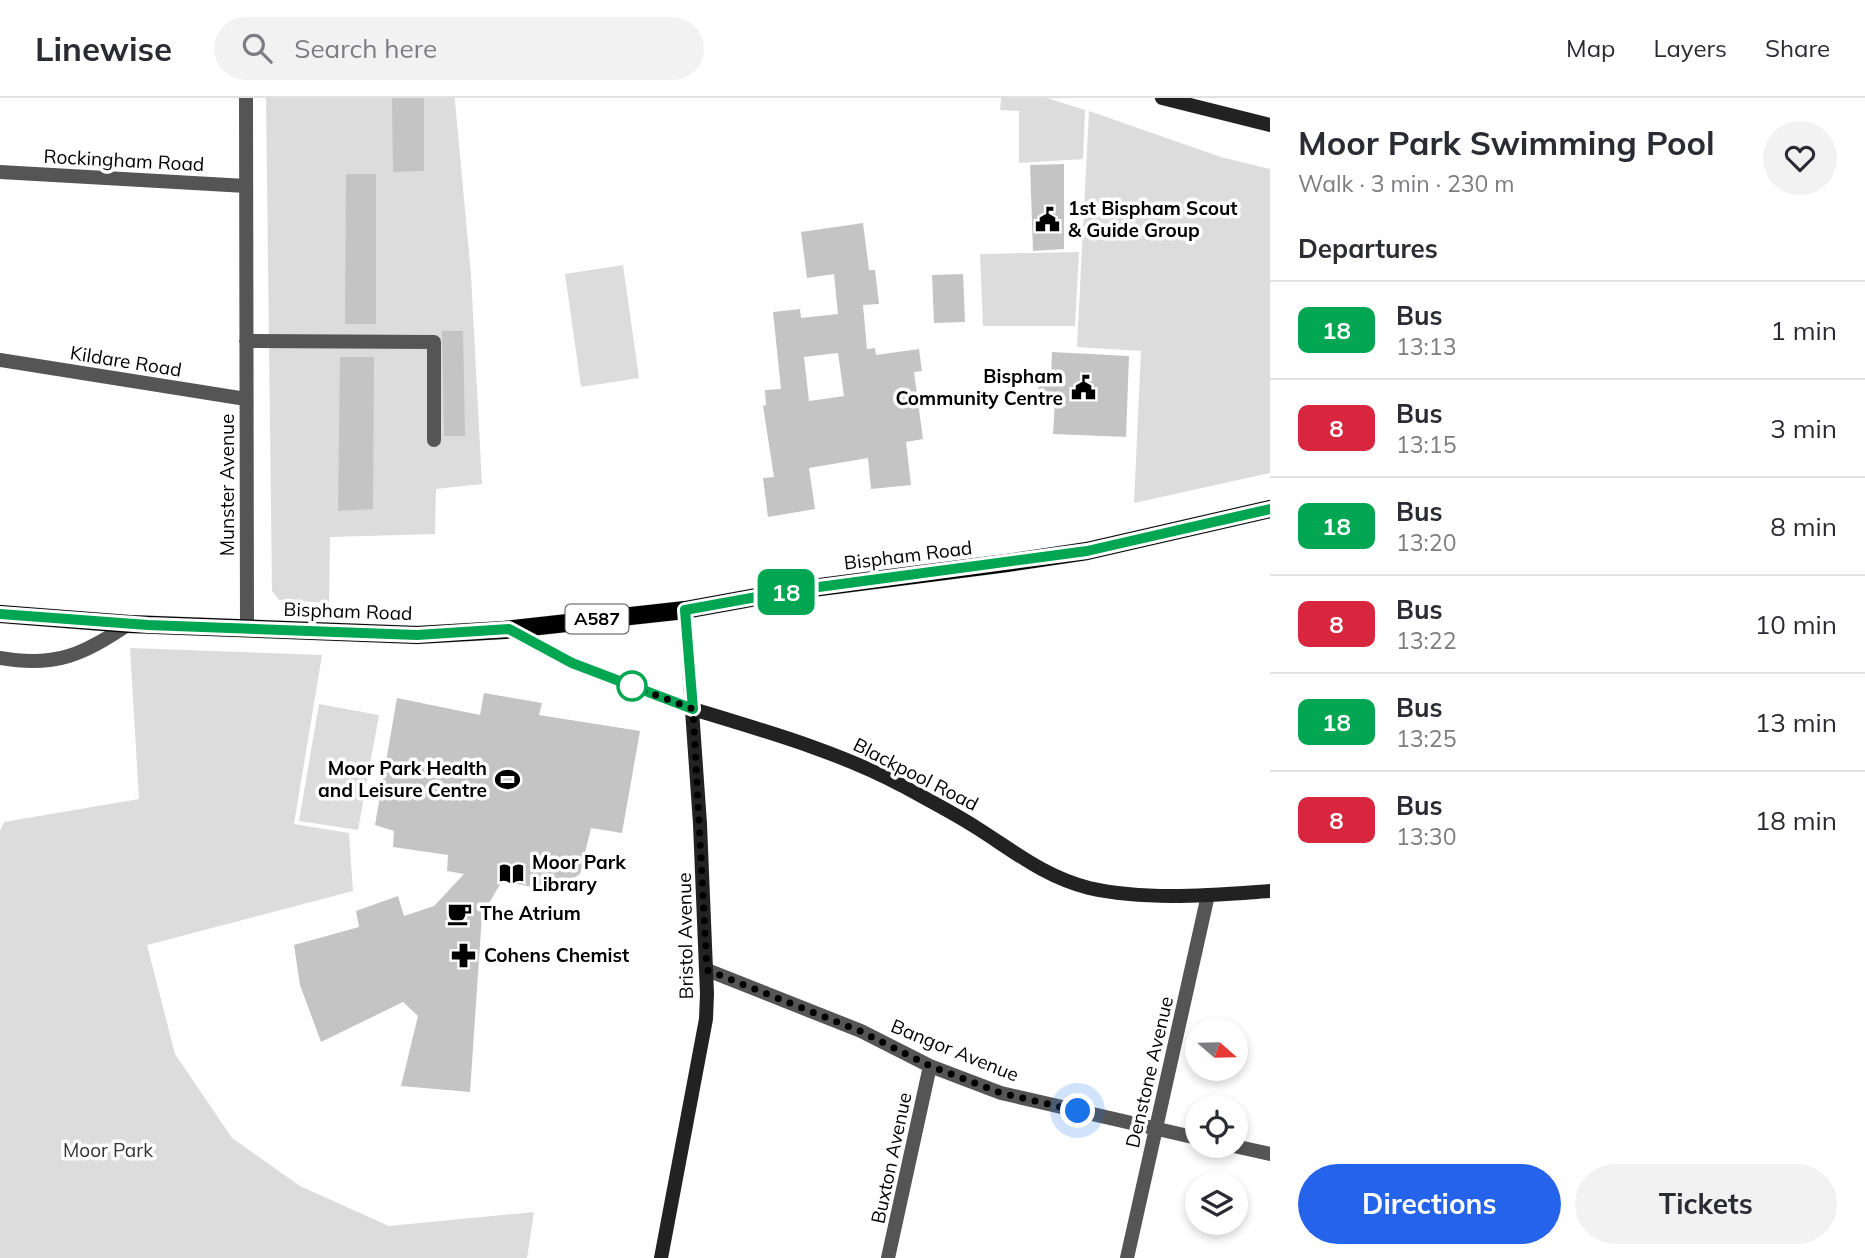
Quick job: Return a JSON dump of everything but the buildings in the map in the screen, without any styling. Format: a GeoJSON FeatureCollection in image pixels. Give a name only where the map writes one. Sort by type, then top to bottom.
{"type":"FeatureCollection","features":[{"type":"Feature","properties":{"kind":"main road","name":"Bispham Road"},"geometry":{"type":"LineString","coordinates":[[0,614],[129,624],[417,635],[509,629],[685,610],[789,591],[1087,551],[1270,509]]}},
{"type":"Feature","properties":{"kind":"street","name":"Munster Avenue"},"geometry":{"type":"LineString","coordinates":[[246,98],[247,628]]}},
{"type":"Feature","properties":{"kind":"street"},"geometry":{"type":"LineString","coordinates":[[1163,98],[1270,125]]}},
{"type":"Feature","properties":{"kind":"street","name":"Rockingham Road"},"geometry":{"type":"LineString","coordinates":[[0,172],[246,186]]}},
{"type":"Feature","properties":{"kind":"street"},"geometry":{"type":"LineString","coordinates":[[246,341],[434,342],[434,440]]}},
{"type":"Feature","properties":{"kind":"street","name":"Kildare Road"},"geometry":{"type":"LineString","coordinates":[[0,360],[246,399]]}},
{"type":"Feature","properties":{"kind":"street","name":"Bristol Avenue"},"geometry":{"type":"LineString","coordinates":[[661,1258],[706,1019],[707,970],[685,610]]}},
{"type":"Feature","properties":{"kind":"street"},"geometry":{"type":"LineString","coordinates":[[0,658],[28,663],[60,660],[90,649],[129,624]]}},
{"type":"Feature","properties":{"kind":"street","name":"Blackpool Road"},"geometry":{"type":"LineString","coordinates":[[509,629],[572,663],[693,709],[851,761],[978,828],[1021,860],[1049,874],[1089,888],[1124,893],[1209,895],[1270,891]]}},
{"type":"Feature","properties":{"kind":"street","name":"Denstone Avenue"},"geometry":{"type":"LineString","coordinates":[[1127,1258],[1209,895]]}},
{"type":"Feature","properties":{"kind":"street","name":"Bangor Avenue"},"geometry":{"type":"LineString","coordinates":[[707,970],[860,1031],[930,1066],[1001,1093],[1185,1135]]}},
{"type":"Feature","properties":{"kind":"street","name":"Buxton Avenue"},"geometry":{"type":"LineString","coordinates":[[888,1258],[930,1066]]}},
{"type":"Feature","properties":{"kind":"street"},"geometry":{"type":"LineString","coordinates":[[1248,1149],[1270,1154]]}},
{"type":"Feature","properties":{"kind":"green space"},"geometry":{"type":"Polygon","coordinates":[[[266,98],[454,98],[455,101],[471,275],[482,484],[436,489],[435,534],[330,537],[329,603],[279,600],[272,591],[266,98]]]}},
{"type":"Feature","properties":{"kind":"green space"},"geometry":{"type":"Polygon","coordinates":[[[1001,98],[1047,98],[1085,110],[1083,159],[1019,163],[1019,111],[1000,110],[1001,98]]]}},
{"type":"Feature","properties":{"kind":"green space"},"geometry":{"type":"Polygon","coordinates":[[[1089,111],[1221,157],[1270,169],[1270,473],[1134,503],[1141,351],[1077,347],[1089,111]]]}},
{"type":"Feature","properties":{"kind":"green space"},"geometry":{"type":"Polygon","coordinates":[[[1079,252],[1075,326],[983,326],[980,254],[1079,252]]]}},
{"type":"Feature","properties":{"kind":"green space"},"geometry":{"type":"Polygon","coordinates":[[[623,265],[639,378],[581,387],[565,274],[623,265]]]}},
{"type":"Feature","properties":{"kind":"green space","name":"Moor Park"},"geometry":{"type":"Polygon","coordinates":[[[130,648],[322,655],[294,824],[349,833],[353,891],[147,945],[175,1054],[232,1138],[300,1186],[389,1226],[534,1212],[527,1258],[0,1258],[0,831],[4,822],[139,799],[130,648]]]}},
{"type":"Feature","properties":{"kind":"green space"},"geometry":{"type":"Polygon","coordinates":[[[319,704],[379,715],[358,830],[299,821],[319,704]]]}},
{"type":"Feature","properties":{"kind":"bus line","name":"18"},"geometry":{"type":"LineString","coordinates":[[0,614],[148,625],[417,635],[509,629],[572,663],[693,709],[685,610],[789,591],[1087,551],[1270,509]]}},
{"type":"Feature","properties":{"kind":"place","name":"1st Bispham Scout & Guide Group"},"geometry":{"type":"Point","coordinates":[1048,219]}},
{"type":"Feature","properties":{"kind":"place","name":"Bispham Community Centre"},"geometry":{"type":"Point","coordinates":[1083,387]}},
{"type":"Feature","properties":{"kind":"place","name":"Moor Park Health and Leisure Centre"},"geometry":{"type":"Point","coordinates":[507,779]}},
{"type":"Feature","properties":{"kind":"place","name":"Moor Park Library"},"geometry":{"type":"Point","coordinates":[512,873]}},
{"type":"Feature","properties":{"kind":"place","name":"The Atrium"},"geometry":{"type":"Point","coordinates":[460,913]}},
{"type":"Feature","properties":{"kind":"place","name":"Cohens Chemist"},"geometry":{"type":"Point","coordinates":[464,955]}},
{"type":"Feature","properties":{"kind":"route"},"geometry":{"type":"LineString","coordinates":[[632,686],[693,709],[707,970],[860,1031],[930,1066],[1001,1093],[1078,1111]]}}]}
